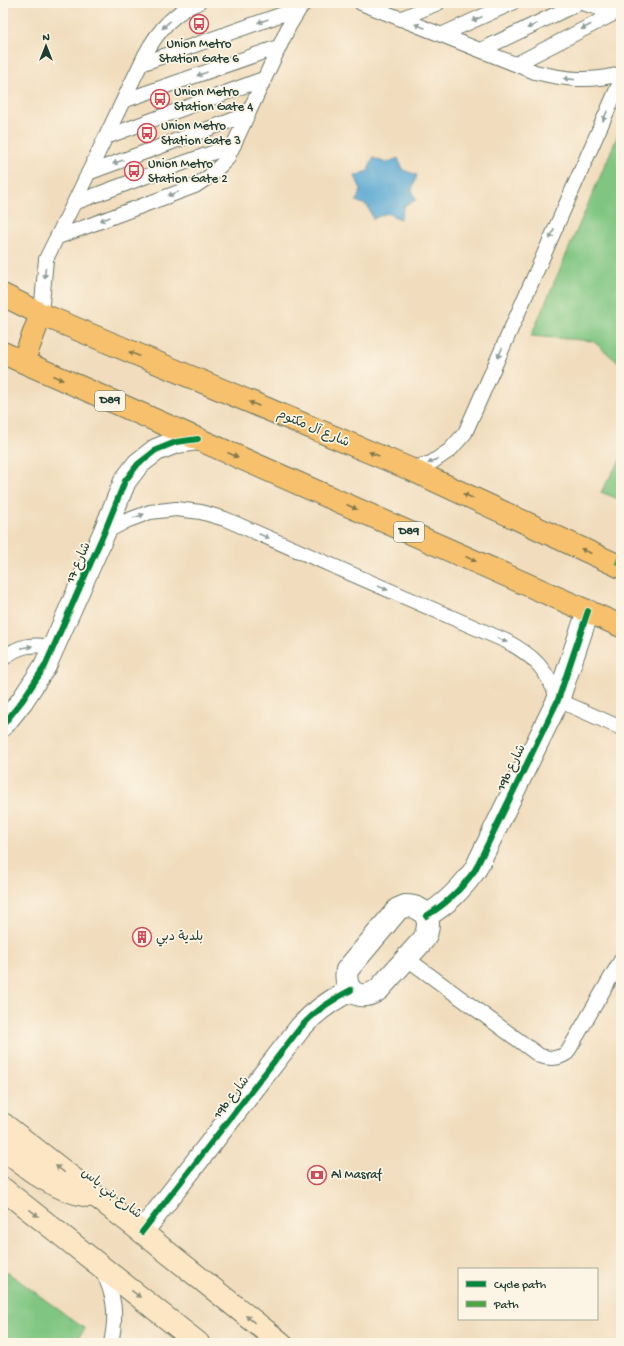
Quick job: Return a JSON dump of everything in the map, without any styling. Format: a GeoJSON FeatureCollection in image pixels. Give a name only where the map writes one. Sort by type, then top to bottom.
{"type":"FeatureCollection","features":[{"type":"Feature","properties":{"kind":"main road","name":"شارع آل مكتوم"},"geometry":{"type":"LineString","coordinates":[[3,295],[41,314],[410,469],[621,567]]}},
{"type":"Feature","properties":{"kind":"main road"},"geometry":{"type":"LineString","coordinates":[[23,362],[41,314]]}},
{"type":"Feature","properties":{"kind":"main road","name":"D89"},"geometry":{"type":"LineString","coordinates":[[3,353],[621,626]]}},
{"type":"Feature","properties":{"kind":"main road","name":"شارع بني ياس"},"geometry":{"type":"LineString","coordinates":[[3,1124],[281,1343]]}},
{"type":"Feature","properties":{"kind":"main road"},"geometry":{"type":"LineString","coordinates":[[3,1149],[30,1171],[45,1180],[79,1194],[97,1198]]}},
{"type":"Feature","properties":{"kind":"main road"},"geometry":{"type":"LineString","coordinates":[[3,1189],[198,1343]]}},
{"type":"Feature","properties":{"kind":"street","name":"شارع 17"},"geometry":{"type":"LineString","coordinates":[[3,725],[34,683],[54,648],[104,534],[125,481],[138,464],[156,450],[176,442],[198,439]]}},
{"type":"Feature","properties":{"kind":"street","name":"19b شارع"},"geometry":{"type":"LineString","coordinates":[[426,916],[454,896],[466,884],[475,870],[558,700],[588,611]]}},
{"type":"Feature","properties":{"kind":"street"},"geometry":{"type":"LineString","coordinates":[[405,906],[413,906],[421,910],[426,916],[428,932],[424,939],[406,958],[373,994],[365,996],[358,995],[351,990],[347,984],[345,977],[347,970],[398,909],[405,906]]}},
{"type":"Feature","properties":{"kind":"street","name":"19b شارع"},"geometry":{"type":"LineString","coordinates":[[142,1232],[310,1016],[323,1006],[351,990]]}},
{"type":"Feature","properties":{"kind":"lane"},"geometry":{"type":"LineString","coordinates":[[41,314],[46,259],[153,39],[176,15],[198,3]]}},
{"type":"Feature","properties":{"kind":"lane"},"geometry":{"type":"LineString","coordinates":[[362,3],[536,72],[580,80],[603,78],[621,74]]}},
{"type":"Feature","properties":{"kind":"lane"},"geometry":{"type":"LineString","coordinates":[[400,18],[438,3]]}},
{"type":"Feature","properties":{"kind":"lane"},"geometry":{"type":"LineString","coordinates":[[441,35],[512,3]]}},
{"type":"Feature","properties":{"kind":"lane"},"geometry":{"type":"LineString","coordinates":[[482,50],[580,3],[602,9],[621,10]]}},
{"type":"Feature","properties":{"kind":"lane"},"geometry":{"type":"LineString","coordinates":[[141,64],[302,6]]}},
{"type":"Feature","properties":{"kind":"lane"},"geometry":{"type":"LineString","coordinates":[[58,237],[195,186],[210,176],[227,159],[278,47],[302,6]]}},
{"type":"Feature","properties":{"kind":"lane"},"geometry":{"type":"LineString","coordinates":[[516,64],[621,10]]}},
{"type":"Feature","properties":{"kind":"lane"},"geometry":{"type":"LineString","coordinates":[[123,101],[278,47]]}},
{"type":"Feature","properties":{"kind":"lane"},"geometry":{"type":"LineString","coordinates":[[106,137],[263,79]]}},
{"type":"Feature","properties":{"kind":"lane"},"geometry":{"type":"LineString","coordinates":[[410,469],[431,463],[450,450],[465,433],[621,80]]}},
{"type":"Feature","properties":{"kind":"lane"},"geometry":{"type":"LineString","coordinates":[[88,173],[246,115]]}},
{"type":"Feature","properties":{"kind":"lane"},"geometry":{"type":"LineString","coordinates":[[74,203],[234,145]]}},
{"type":"Feature","properties":{"kind":"lane"},"geometry":{"type":"LineString","coordinates":[[104,534],[126,521],[150,512],[176,509],[188,510],[225,519],[506,641],[523,650],[537,663],[553,686],[558,700],[621,728]]}},
{"type":"Feature","properties":{"kind":"lane"},"geometry":{"type":"LineString","coordinates":[[3,659],[9,653],[23,646],[39,645],[54,648]]}},
{"type":"Feature","properties":{"kind":"lane"},"geometry":{"type":"LineString","coordinates":[[406,958],[540,1056],[554,1059],[567,1053],[621,960]]}},
{"type":"Feature","properties":{"kind":"lane"},"geometry":{"type":"LineString","coordinates":[[100,1266],[110,1285],[114,1305],[115,1326],[111,1343]]}},
{"type":"Feature","properties":{"kind":"green space"},"geometry":{"type":"Polygon","coordinates":[[[621,128],[621,366],[593,341],[531,336],[621,128]]]}},
{"type":"Feature","properties":{"kind":"green space"},"geometry":{"type":"Polygon","coordinates":[[[621,458],[621,500],[601,492],[621,458]]]}},
{"type":"Feature","properties":{"kind":"green space"},"geometry":{"type":"Polygon","coordinates":[[[3,1269],[85,1329],[74,1343],[3,1343],[3,1269]]]}},
{"type":"Feature","properties":{"kind":"water"},"geometry":{"type":"Polygon","coordinates":[[[373,158],[386,163],[398,158],[403,170],[417,175],[412,190],[416,200],[405,205],[400,219],[387,213],[373,219],[368,206],[356,201],[361,190],[355,176],[368,171],[373,158]]]}},
{"type":"Feature","properties":{"kind":"marked path"},"geometry":{"type":"LineString","coordinates":[[617,565],[621,555]]}},
{"type":"Feature","properties":{"kind":"cycle path"},"geometry":{"type":"LineString","coordinates":[[3,725],[22,701],[45,666],[104,533],[125,481],[138,464],[156,450],[176,442],[198,439]]}},
{"type":"Feature","properties":{"kind":"cycle path"},"geometry":{"type":"LineString","coordinates":[[426,916],[453,896],[475,870],[558,700],[588,611]]}},
{"type":"Feature","properties":{"kind":"cycle path"},"geometry":{"type":"LineString","coordinates":[[142,1232],[300,1028],[311,1016],[324,1006],[351,990]]}},
{"type":"Feature","properties":{"kind":"place","name":"Union Metro Station Gate 6"},"geometry":{"type":"Point","coordinates":[199,24]}},
{"type":"Feature","properties":{"kind":"place","name":"Union Metro Station Gate 4"},"geometry":{"type":"Point","coordinates":[160,99]}},
{"type":"Feature","properties":{"kind":"place","name":"Union Metro Station Gate 3"},"geometry":{"type":"Point","coordinates":[147,133]}},
{"type":"Feature","properties":{"kind":"place","name":"Union Metro Station Gate 2"},"geometry":{"type":"Point","coordinates":[134,171]}},
{"type":"Feature","properties":{"kind":"place","name":"بلدية دبي"},"geometry":{"type":"Point","coordinates":[142,937]}},
{"type":"Feature","properties":{"kind":"place","name":"Al Masraf"},"geometry":{"type":"Point","coordinates":[317,1175]}}]}
